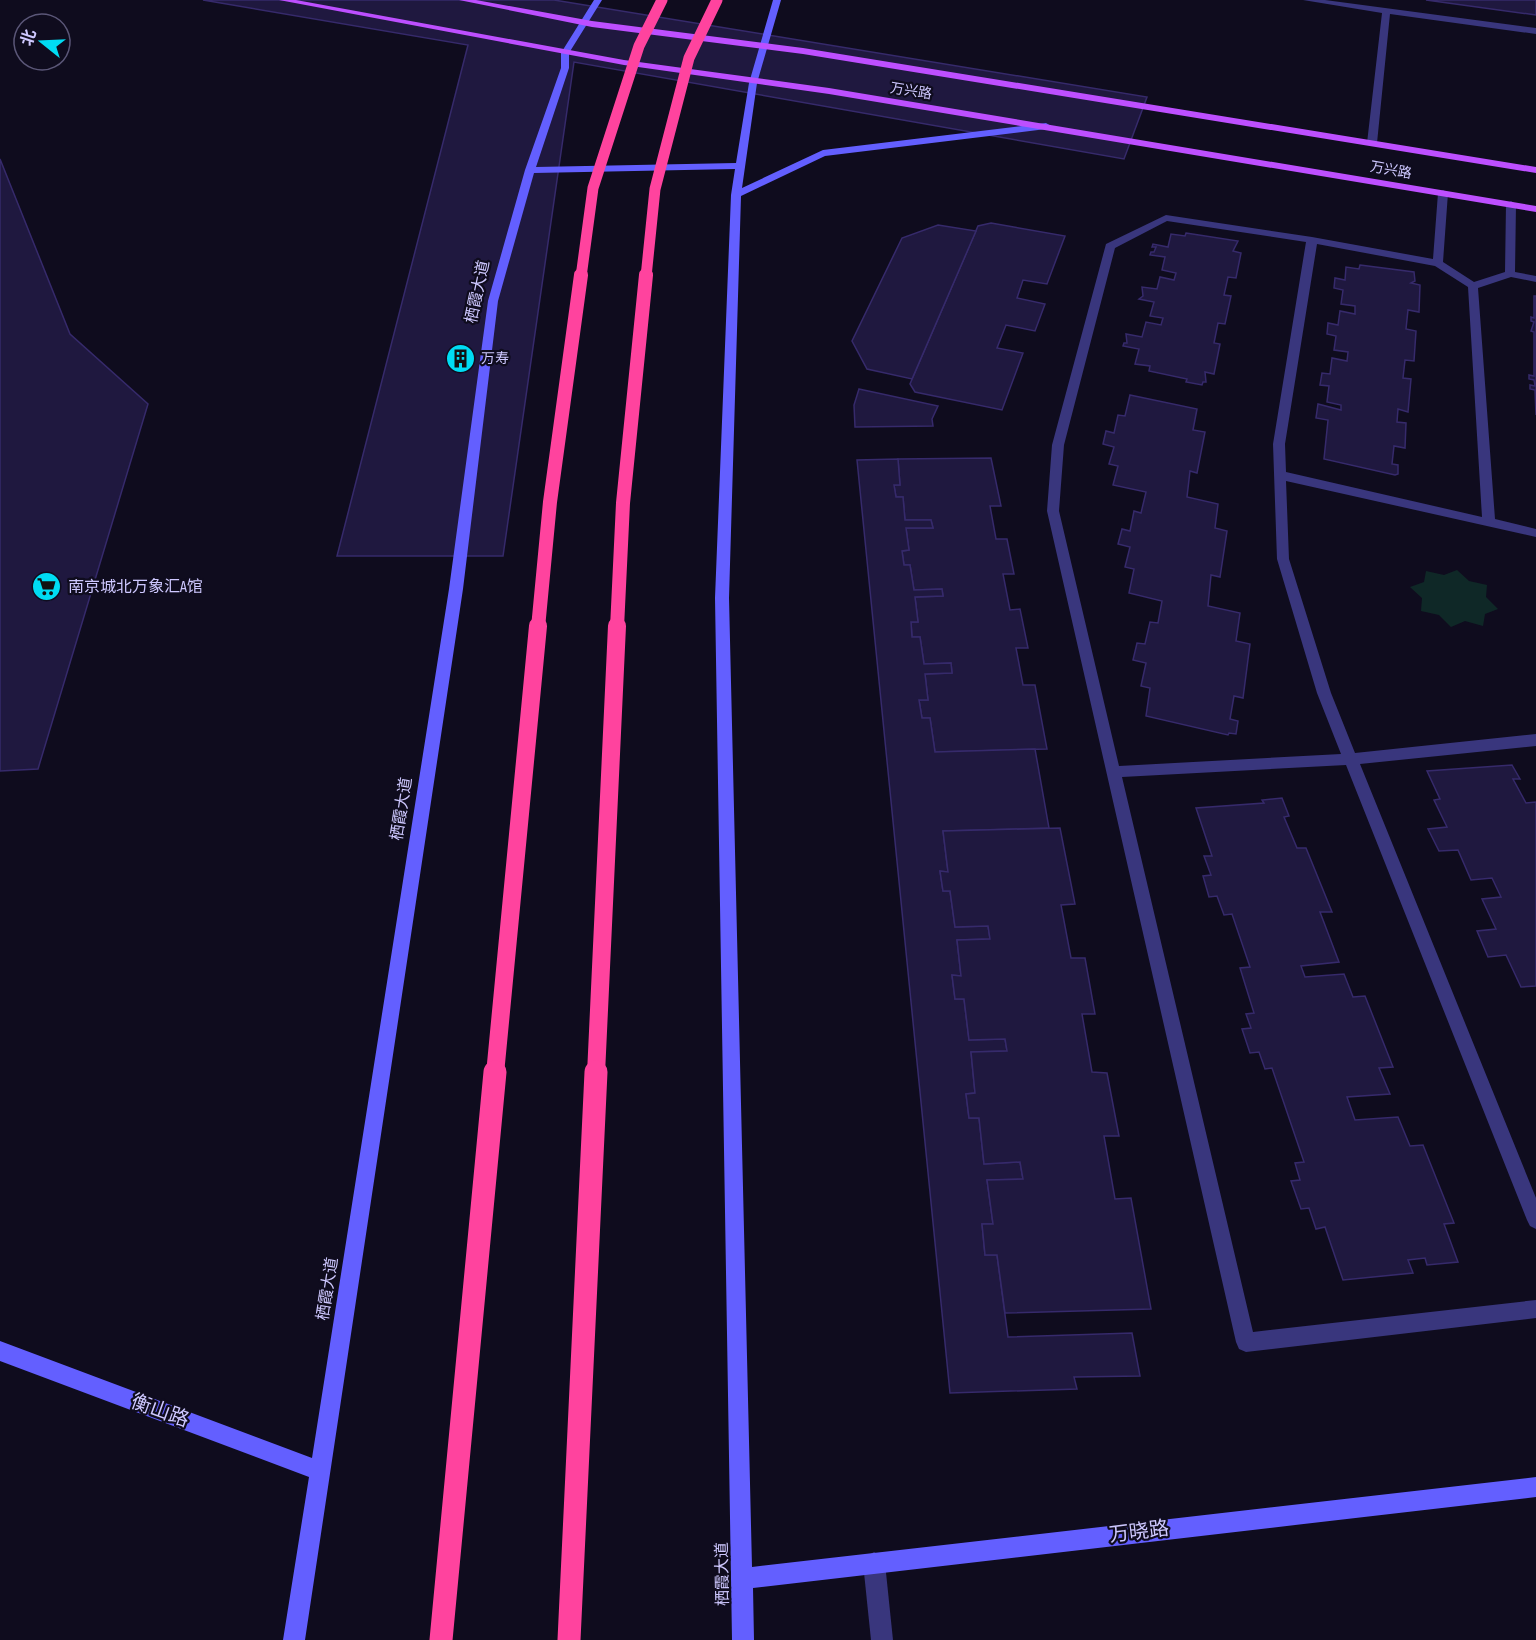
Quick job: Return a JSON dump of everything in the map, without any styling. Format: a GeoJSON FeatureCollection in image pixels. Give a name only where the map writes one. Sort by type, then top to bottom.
{"type":"FeatureCollection","features":[{"type":"Feature","properties":{"kind":"highway"},"geometry":{"type":"LineString","coordinates":[[441,1640],[550,502],[593,188],[639,46],[662,0]]}},
{"type":"Feature","properties":{"kind":"highway"},"geometry":{"type":"LineString","coordinates":[[570,1640],[623,503],[655,189],[689,58],[717,0]]}},
{"type":"Feature","properties":{"kind":"main road","name":"万兴路"},"geometry":{"type":"LineString","coordinates":[[283,0],[565,53],[753,83],[830,91],[1536,209]]}},
{"type":"Feature","properties":{"kind":"main road","name":"万兴路"},"geometry":{"type":"LineString","coordinates":[[463,0],[586,22],[764,46],[1536,170]]}},
{"type":"Feature","properties":{"kind":"main road","name":"栖霞大道"},"geometry":{"type":"LineString","coordinates":[[294,1640],[456,589],[493,302],[530,170],[565,68],[565,53],[598,0]]}},
{"type":"Feature","properties":{"kind":"main road","name":"栖霞大道"},"geometry":{"type":"LineString","coordinates":[[742,1640],[743,1579],[722,598],[736,195],[753,83],[777,0]]}},
{"type":"Feature","properties":{"kind":"main road"},"geometry":{"type":"LineString","coordinates":[[736,195],[824,153],[1046,126]]}},
{"type":"Feature","properties":{"kind":"main road"},"geometry":{"type":"LineString","coordinates":[[530,170],[740,166]]}},
{"type":"Feature","properties":{"kind":"main road","name":"衡山路"},"geometry":{"type":"LineString","coordinates":[[0,1351],[320,1471]]}},
{"type":"Feature","properties":{"kind":"main road","name":"万晓路"},"geometry":{"type":"LineString","coordinates":[[743,1579],[1536,1487]]}},
{"type":"Feature","properties":{"kind":"street"},"geometry":{"type":"LineString","coordinates":[[1307,0],[1536,31]]}},
{"type":"Feature","properties":{"kind":"street"},"geometry":{"type":"LineString","coordinates":[[1372,142],[1386,11]]}},
{"type":"Feature","properties":{"kind":"street"},"geometry":{"type":"LineString","coordinates":[[1438,263],[1443,193]]}},
{"type":"Feature","properties":{"kind":"street"},"geometry":{"type":"LineString","coordinates":[[1510,274],[1511,204]]}},
{"type":"Feature","properties":{"kind":"street"},"geometry":{"type":"LineString","coordinates":[[1473,286],[1438,263],[1312,240],[1166,218],[1110,246],[1058,445],[1053,511],[1246,1342],[1536,1309]]}},
{"type":"Feature","properties":{"kind":"street"},"geometry":{"type":"LineString","coordinates":[[1312,240],[1279,444],[1283,559],[1324,693],[1536,1220]]}},
{"type":"Feature","properties":{"kind":"street"},"geometry":{"type":"LineString","coordinates":[[1473,286],[1510,274],[1536,279]]}},
{"type":"Feature","properties":{"kind":"street"},"geometry":{"type":"LineString","coordinates":[[1473,286],[1488,522]]}},
{"type":"Feature","properties":{"kind":"street"},"geometry":{"type":"LineString","coordinates":[[1280,475],[1536,532]]}},
{"type":"Feature","properties":{"kind":"street"},"geometry":{"type":"LineString","coordinates":[[1113,772],[1352,759],[1536,740]]}},
{"type":"Feature","properties":{"kind":"street"},"geometry":{"type":"LineString","coordinates":[[874,1563],[882,1640]]}},
{"type":"Feature","properties":{"kind":"green space"},"geometry":{"type":"Polygon","coordinates":[[[1457,570],[1469,581],[1487,585],[1486,597],[1498,609],[1485,614],[1483,626],[1465,621],[1451,627],[1439,615],[1421,611],[1422,598],[1410,587],[1424,582],[1426,571],[1444,575],[1457,570]]]}},
{"type":"Feature","properties":{"kind":"building","name":"万寿"},"geometry":{"type":"Polygon","coordinates":[[[203,0],[554,0],[1147,97],[1124,159],[574,62],[503,556],[337,556],[468,45],[203,0]]]}},
{"type":"Feature","properties":{"kind":"building"},"geometry":{"type":"Polygon","coordinates":[[[1426,0],[1536,0],[1536,15],[1426,0]]]}},
{"type":"Feature","properties":{"kind":"building","name":"南京城北万象汇A馆"},"geometry":{"type":"Polygon","coordinates":[[[0,159],[70,334],[148,404],[38,769],[0,771],[0,159]]]}},
{"type":"Feature","properties":{"kind":"building"},"geometry":{"type":"Polygon","coordinates":[[[991,223],[1065,236],[1047,284],[1023,280],[1017,298],[1045,304],[1035,331],[1006,325],[997,348],[1023,353],[1002,410],[915,392],[910,384],[978,226],[991,223]]]}},
{"type":"Feature","properties":{"kind":"building"},"geometry":{"type":"Polygon","coordinates":[[[938,225],[976,231],[912,379],[867,369],[852,341],[902,238],[938,225]]]}},
{"type":"Feature","properties":{"kind":"building"},"geometry":{"type":"Polygon","coordinates":[[[1186,233],[1238,241],[1233,251],[1241,253],[1236,278],[1228,277],[1224,295],[1231,296],[1225,324],[1218,323],[1214,343],[1220,344],[1214,374],[1205,372],[1206,382],[1202,385],[1186,382],[1187,379],[1149,371],[1150,366],[1135,364],[1139,349],[1123,346],[1127,343],[1126,334],[1142,337],[1146,322],[1161,325],[1163,318],[1150,316],[1154,302],[1139,299],[1143,296],[1142,287],[1157,289],[1160,277],[1174,280],[1176,273],[1162,270],[1165,257],[1150,255],[1156,247],[1152,247],[1153,244],[1168,247],[1171,234],[1185,236],[1186,233]]]}},
{"type":"Feature","properties":{"kind":"building"},"geometry":{"type":"Polygon","coordinates":[[[1360,265],[1414,272],[1415,281],[1411,283],[1420,285],[1419,312],[1408,310],[1406,329],[1416,331],[1414,361],[1405,360],[1403,378],[1411,379],[1408,412],[1398,409],[1397,422],[1406,423],[1405,448],[1394,446],[1392,464],[1398,465],[1398,474],[1395,475],[1324,459],[1328,420],[1316,418],[1318,404],[1341,410],[1341,405],[1327,402],[1329,386],[1320,385],[1322,373],[1330,374],[1332,358],[1347,361],[1348,352],[1334,350],[1336,336],[1327,334],[1328,323],[1338,325],[1340,311],[1355,314],[1355,306],[1341,304],[1343,290],[1334,288],[1335,278],[1345,280],[1346,267],[1359,269],[1360,265]]]}},
{"type":"Feature","properties":{"kind":"building"},"geometry":{"type":"Polygon","coordinates":[[[1534,296],[1536,296],[1536,415],[1535,390],[1530,389],[1530,385],[1535,386],[1534,380],[1529,379],[1529,375],[1534,376],[1534,332],[1531,331],[1534,322],[1531,321],[1531,317],[1534,318],[1534,296]]]}},
{"type":"Feature","properties":{"kind":"building"},"geometry":{"type":"Polygon","coordinates":[[[859,389],[938,406],[932,419],[933,426],[855,427],[854,405],[859,389]]]}},
{"type":"Feature","properties":{"kind":"building"},"geometry":{"type":"Polygon","coordinates":[[[1130,395],[1197,409],[1193,430],[1205,432],[1197,473],[1190,471],[1187,497],[1218,504],[1215,528],[1227,531],[1220,577],[1211,575],[1208,606],[1240,613],[1236,641],[1250,644],[1243,698],[1234,696],[1230,719],[1238,721],[1236,734],[1229,733],[1228,735],[1146,716],[1150,688],[1141,686],[1146,663],[1133,660],[1137,643],[1145,644],[1150,622],[1158,623],[1162,601],[1129,593],[1134,569],[1125,567],[1130,547],[1118,544],[1122,529],[1130,531],[1134,511],[1141,513],[1146,492],[1113,485],[1118,466],[1109,464],[1114,447],[1103,444],[1106,431],[1114,433],[1118,415],[1125,416],[1130,395]]]}},
{"type":"Feature","properties":{"kind":"building"},"geometry":{"type":"Polygon","coordinates":[[[991,458],[1001,506],[990,506],[996,539],[1007,539],[1014,574],[1003,574],[1010,610],[1020,609],[1028,648],[1016,648],[1023,685],[1035,685],[1047,749],[935,752],[930,718],[922,718],[919,700],[928,700],[925,674],[952,673],[951,663],[924,664],[920,637],[912,637],[911,622],[918,622],[915,597],[943,596],[942,589],[914,590],[910,565],[904,565],[902,551],[909,550],[906,528],[933,528],[931,520],[905,520],[903,497],[896,497],[894,485],[900,485],[898,459],[991,458]]]}},
{"type":"Feature","properties":{"kind":"building"},"geometry":{"type":"Polygon","coordinates":[[[898,459],[900,485],[894,485],[896,497],[903,497],[905,520],[931,520],[933,528],[906,528],[909,550],[902,551],[904,565],[910,565],[914,590],[942,589],[943,596],[915,597],[918,622],[911,622],[912,637],[920,637],[924,664],[951,663],[952,673],[925,674],[928,700],[919,700],[922,718],[930,718],[935,752],[1035,749],[1049,828],[943,831],[948,872],[940,871],[943,891],[950,891],[955,927],[988,926],[990,939],[957,940],[961,976],[952,975],[955,999],[964,999],[969,1040],[1005,1039],[1007,1051],[971,1052],[975,1093],[966,1094],[969,1118],[979,1118],[984,1164],[1020,1162],[1023,1179],[987,1180],[993,1224],[982,1224],[985,1255],[997,1255],[1008,1337],[1132,1333],[1140,1376],[1074,1377],[1077,1389],[950,1393],[857,460],[898,459]]]}},
{"type":"Feature","properties":{"kind":"building"},"geometry":{"type":"Polygon","coordinates":[[[1512,765],[1520,779],[1513,779],[1526,803],[1536,802],[1536,986],[1521,987],[1506,955],[1488,957],[1477,931],[1496,929],[1482,899],[1501,897],[1492,878],[1471,880],[1458,850],[1439,851],[1428,829],[1447,827],[1434,800],[1440,799],[1427,771],[1512,765]]]}},
{"type":"Feature","properties":{"kind":"building"},"geometry":{"type":"Polygon","coordinates":[[[1282,798],[1289,816],[1284,817],[1297,848],[1306,848],[1332,912],[1320,912],[1339,962],[1301,966],[1305,977],[1344,974],[1353,997],[1365,996],[1393,1067],[1379,1068],[1390,1094],[1347,1097],[1355,1120],[1398,1117],[1410,1146],[1423,1145],[1454,1223],[1444,1224],[1458,1262],[1427,1265],[1425,1258],[1408,1260],[1413,1273],[1343,1280],[1325,1227],[1316,1229],[1309,1208],[1301,1209],[1291,1181],[1300,1180],[1295,1163],[1304,1162],[1272,1068],[1265,1069],[1259,1052],[1250,1053],[1242,1029],[1251,1028],[1246,1014],[1254,1013],[1240,968],[1250,967],[1232,914],[1224,915],[1217,896],[1209,897],[1203,876],[1211,875],[1204,856],[1212,856],[1196,808],[1264,803],[1262,800],[1282,798]]]}},
{"type":"Feature","properties":{"kind":"building"},"geometry":{"type":"Polygon","coordinates":[[[1060,828],[1075,904],[1061,905],[1071,958],[1085,958],[1095,1014],[1082,1014],[1092,1072],[1107,1073],[1119,1136],[1104,1136],[1115,1199],[1131,1198],[1151,1309],[1005,1313],[997,1255],[985,1255],[982,1224],[993,1224],[987,1180],[1023,1179],[1020,1162],[984,1164],[979,1118],[969,1118],[966,1094],[975,1093],[971,1052],[1007,1051],[1005,1039],[969,1040],[964,999],[955,999],[952,975],[961,976],[957,940],[990,939],[988,926],[955,927],[950,891],[943,891],[940,871],[948,872],[943,831],[1060,828]]]}},
{"type":"Feature","properties":{"kind":"place","name":"万寿"},"geometry":{"type":"Point","coordinates":[460,358]}},
{"type":"Feature","properties":{"kind":"place","name":"南京城北万象汇A馆"},"geometry":{"type":"Point","coordinates":[47,587]}}]}
